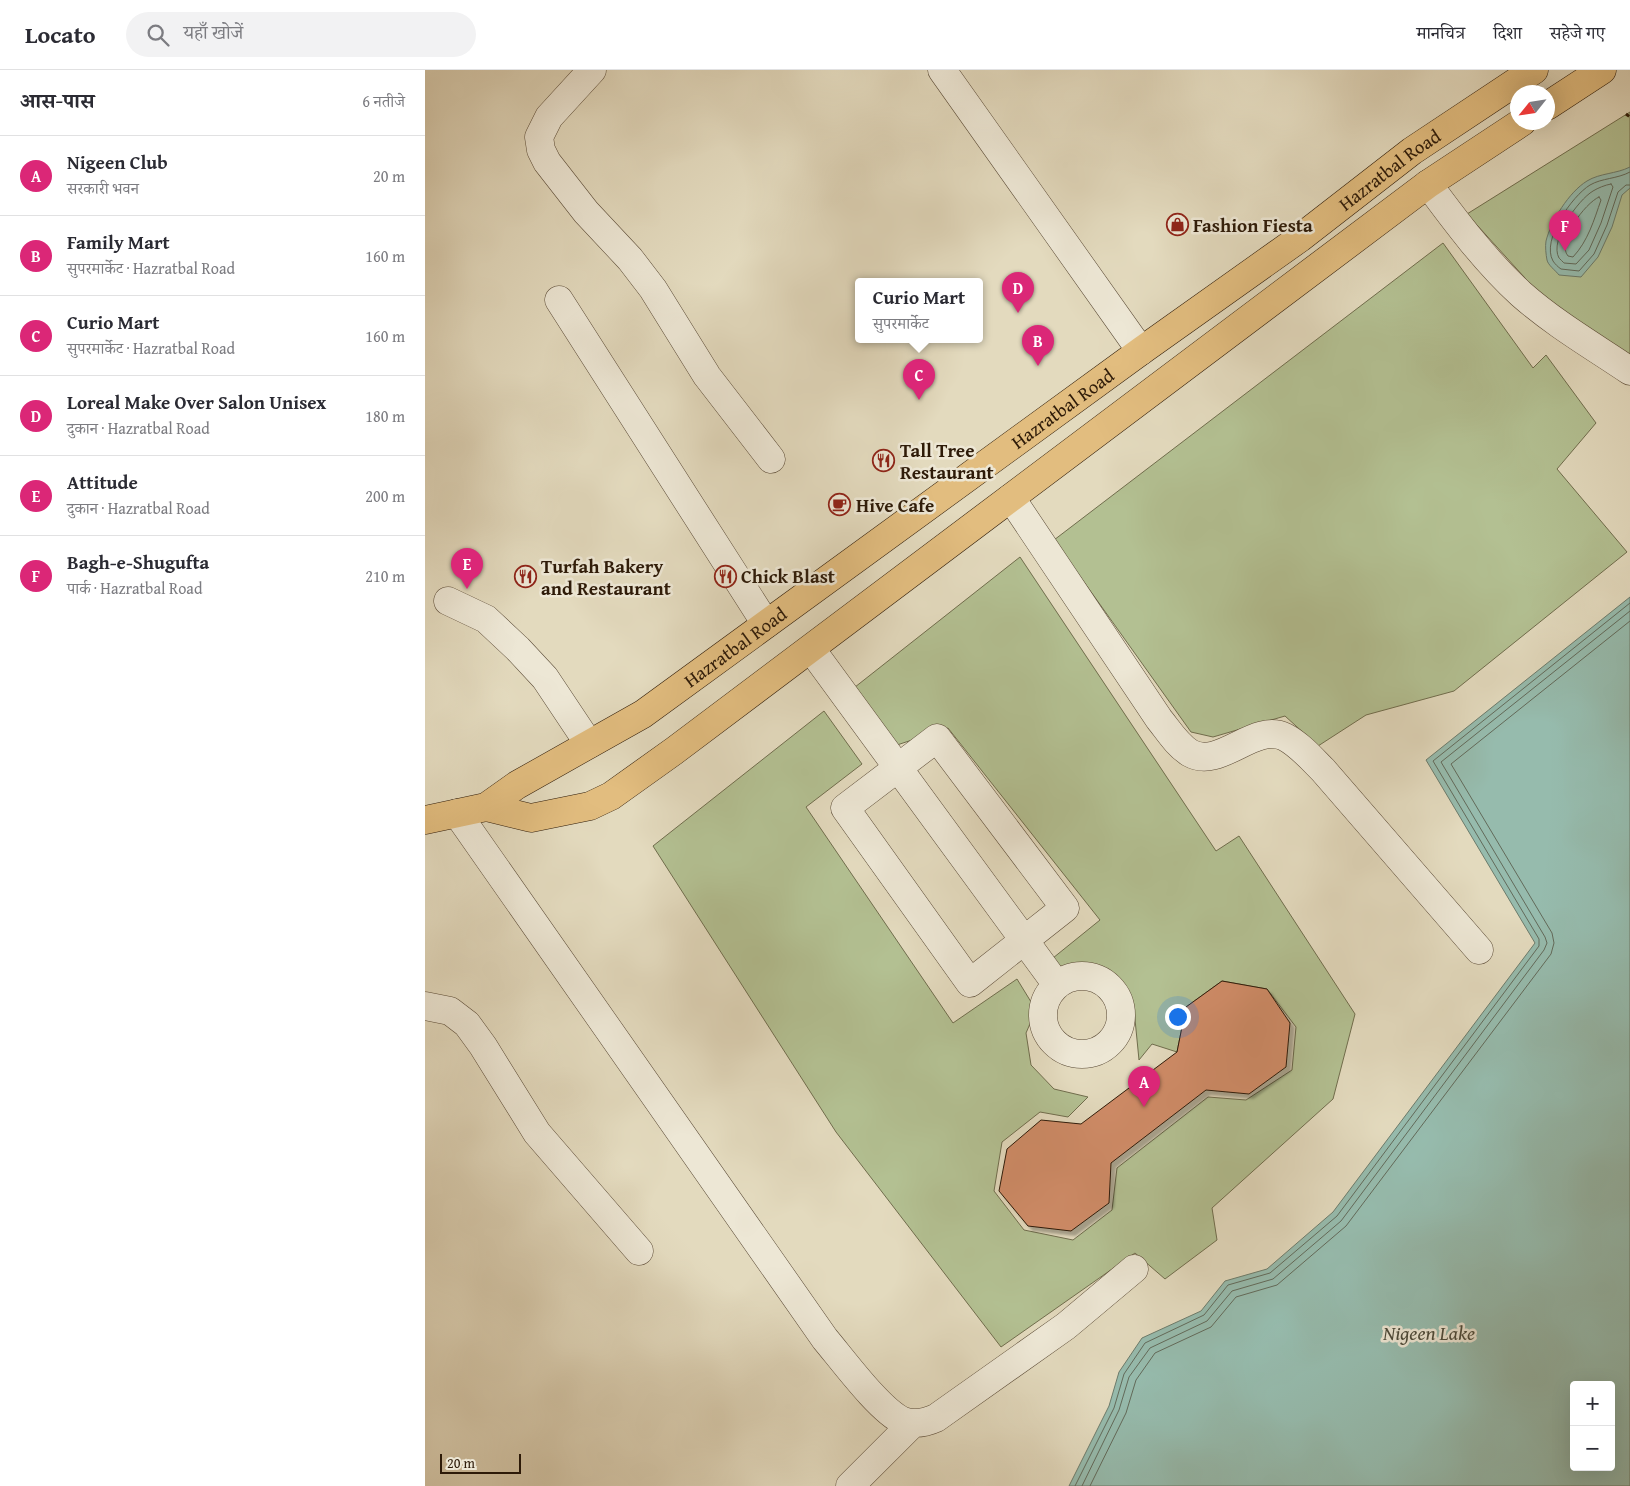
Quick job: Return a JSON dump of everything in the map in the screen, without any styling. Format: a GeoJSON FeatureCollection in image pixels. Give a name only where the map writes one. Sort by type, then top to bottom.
{"type":"FeatureCollection","features":[{"type":"Feature","properties":{"kind":"main road","name":"Hazratbal Road"},"geometry":{"type":"LineString","coordinates":[[425,820],[486,807],[517,785],[643,714],[1141,351],[1300,238],[1412,152],[1534,70]]}},
{"type":"Feature","properties":{"kind":"main road"},"geometry":{"type":"LineString","coordinates":[[1555,101],[1602,70]]}},
{"type":"Feature","properties":{"kind":"main road","name":"Hazratbal Road"},"geometry":{"type":"LineString","coordinates":[[486,807],[531,818],[590,806],[611,796],[811,649],[1428,184],[1510,130]]}},
{"type":"Feature","properties":{"kind":"street"},"geometry":{"type":"LineString","coordinates":[[592,70],[549,117],[539,137],[541,150],[547,162],[586,212],[630,259],[653,288],[707,376],[771,459]]}},
{"type":"Feature","properties":{"kind":"street"},"geometry":{"type":"LineString","coordinates":[[942,70],[1141,351]]}},
{"type":"Feature","properties":{"kind":"street"},"geometry":{"type":"LineString","coordinates":[[1428,184],[1483,255],[1520,293],[1556,323],[1630,371]]}},
{"type":"Feature","properties":{"kind":"street"},"geometry":{"type":"LineString","coordinates":[[559,300],[766,624]]}},
{"type":"Feature","properties":{"kind":"street"},"geometry":{"type":"LineString","coordinates":[[1011,498],[1159,719],[1179,744],[1191,753],[1202,757],[1217,754],[1267,734],[1284,737],[1297,745],[1323,770],[1479,950]]}},
{"type":"Feature","properties":{"kind":"street"},"geometry":{"type":"LineString","coordinates":[[448,601],[486,619],[519,648],[545,678],[589,744]]}},
{"type":"Feature","properties":{"kind":"street"},"geometry":{"type":"LineString","coordinates":[[811,649],[1057,985]]}},
{"type":"Feature","properties":{"kind":"street"},"geometry":{"type":"LineString","coordinates":[[937,738],[1065,908],[970,983],[845,808],[898,768],[937,738]]}},
{"type":"Feature","properties":{"kind":"street"},"geometry":{"type":"LineString","coordinates":[[457,813],[825,1339],[872,1395],[894,1416],[903,1421],[925,1424],[936,1418],[1066,1326],[1134,1269]]}},
{"type":"Feature","properties":{"kind":"street"},"geometry":{"type":"LineString","coordinates":[[425,1006],[450,1011],[467,1024],[483,1046],[537,1133],[639,1251]]}},
{"type":"Feature","properties":{"kind":"street"},"geometry":{"type":"LineString","coordinates":[[850,1486],[913,1423]]}},
{"type":"Feature","properties":{"kind":"path"},"geometry":{"type":"LineString","coordinates":[[1626,114],[1630,117]]}},
{"type":"Feature","properties":{"kind":"shaded area"},"geometry":{"type":"Polygon","coordinates":[[[1630,112],[1630,360],[1594,335],[1535,289],[1467,214],[1630,112]]]}},
{"type":"Feature","properties":{"kind":"shaded area"},"geometry":{"type":"Polygon","coordinates":[[[1443,243],[1533,368],[1546,355],[1596,423],[1557,469],[1627,552],[1454,691],[1366,715],[1318,746],[1285,716],[1213,737],[1191,732],[1054,540],[1443,243]]]}},
{"type":"Feature","properties":{"kind":"shaded area"},"geometry":{"type":"Polygon","coordinates":[[[1020,557],[1216,851],[1239,836],[1355,1014],[1333,1099],[1212,1208],[1217,1240],[1165,1279],[1135,1253],[1001,1347],[836,1132],[653,846],[824,711],[862,764],[806,807],[953,1023],[1017,979],[1036,1010],[1026,1033],[1031,1065],[1054,1089],[1088,1097],[1068,1117],[1040,1112],[1002,1142],[994,1191],[1024,1230],[1073,1240],[1112,1210],[1117,1168],[1208,1097],[1246,1100],[1292,1070],[1296,1027],[1267,989],[1222,981],[1186,1007],[1177,1052],[1152,1044],[1139,1060],[1134,1009],[1117,980],[1092,969],[1059,971],[1053,958],[1100,920],[948,728],[894,746],[850,691],[1020,557]]]}},
{"type":"Feature","properties":{"kind":"water"},"geometry":{"type":"Polygon","coordinates":[[[1630,167],[1630,188],[1622,195],[1612,227],[1598,257],[1581,277],[1559,275],[1548,262],[1546,241],[1552,225],[1567,200],[1587,181],[1597,176],[1630,167]]]}},
{"type":"Feature","properties":{"kind":"water","name":"Nigeen Lake"},"geometry":{"type":"Polygon","coordinates":[[[1630,597],[1630,1486],[1069,1486],[1109,1406],[1119,1372],[1142,1338],[1201,1311],[1225,1281],[1267,1269],[1333,1212],[1535,943],[1426,760],[1630,597]]]}},
{"type":"Feature","properties":{"kind":"building"},"geometry":{"type":"Polygon","coordinates":[[[1222,981],[1267,989],[1290,1023],[1286,1067],[1249,1094],[1206,1090],[1111,1163],[1109,1203],[1071,1231],[1028,1226],[999,1191],[1007,1149],[1041,1120],[1081,1124],[1177,1052],[1186,1007],[1222,981]]]}},
{"type":"Feature","properties":{"kind":"place","name":"Fashion Fiesta"},"geometry":{"type":"Point","coordinates":[1177,225]}},
{"type":"Feature","properties":{"kind":"place","name":"Bagh-e-Shugufta"},"geometry":{"type":"Point","coordinates":[1565,251]}},
{"type":"Feature","properties":{"kind":"place","name":"Loreal Make Over Salon Unisex"},"geometry":{"type":"Point","coordinates":[1018,313]}},
{"type":"Feature","properties":{"kind":"place","name":"Family Mart"},"geometry":{"type":"Point","coordinates":[1038,366]}},
{"type":"Feature","properties":{"kind":"place","name":"Curio Mart"},"geometry":{"type":"Point","coordinates":[919,400]}},
{"type":"Feature","properties":{"kind":"place","name":"Tall Tree Restaurant"},"geometry":{"type":"Point","coordinates":[884,461]}},
{"type":"Feature","properties":{"kind":"place","name":"Hive Cafe"},"geometry":{"type":"Point","coordinates":[840,505]}},
{"type":"Feature","properties":{"kind":"place","name":"Chick Blast"},"geometry":{"type":"Point","coordinates":[725,576]}},
{"type":"Feature","properties":{"kind":"place","name":"Turfah Bakery and Restaurant"},"geometry":{"type":"Point","coordinates":[525,577]}},
{"type":"Feature","properties":{"kind":"place","name":"Attitude"},"geometry":{"type":"Point","coordinates":[467,589]}},
{"type":"Feature","properties":{"kind":"place","name":"Nigeen Club"},"geometry":{"type":"Point","coordinates":[1144,1107]}}]}
